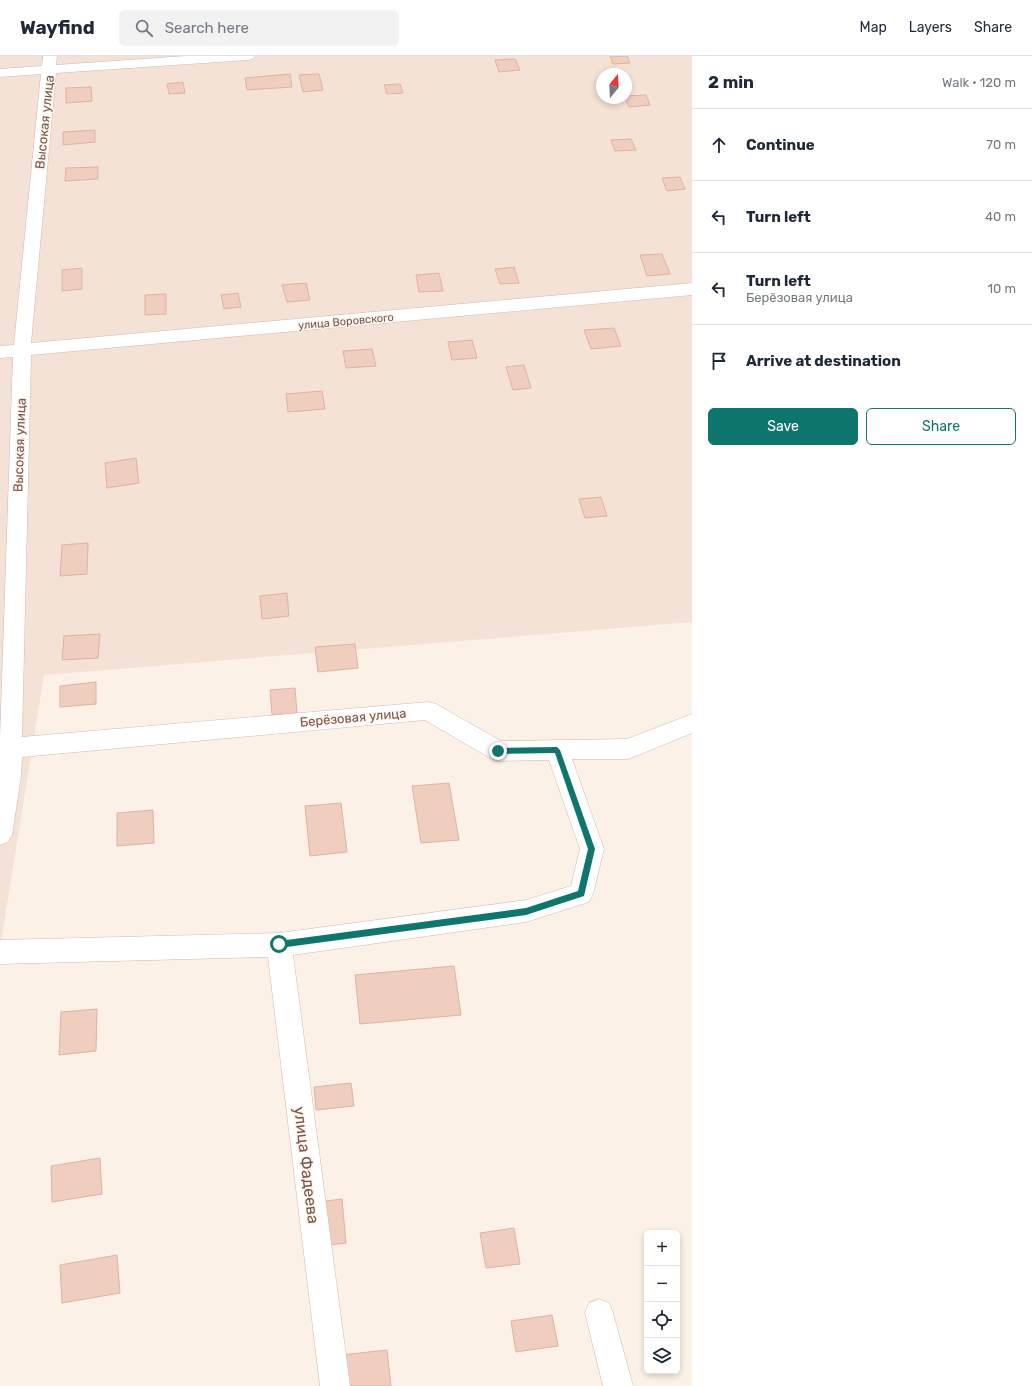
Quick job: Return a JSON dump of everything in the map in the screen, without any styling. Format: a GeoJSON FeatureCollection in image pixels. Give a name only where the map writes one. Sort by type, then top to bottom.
{"type":"FeatureCollection","features":[{"type":"Feature","properties":{"kind":"street"},"geometry":{"type":"LineString","coordinates":[[0,73],[50,63],[248,56]]}},
{"type":"Feature","properties":{"kind":"street","name":"Высокая улица"},"geometry":{"type":"LineString","coordinates":[[0,835],[10,777],[5,749],[22,350],[50,63]]}},
{"type":"Feature","properties":{"kind":"street","name":"улица Воровского"},"geometry":{"type":"LineString","coordinates":[[0,352],[692,289]]}},
{"type":"Feature","properties":{"kind":"street","name":"Берёзовая улица"},"geometry":{"type":"LineString","coordinates":[[5,749],[428,710],[498,751],[628,749],[692,723]]}},
{"type":"Feature","properties":{"kind":"street"},"geometry":{"type":"LineString","coordinates":[[0,952],[279,944],[526,911],[581,894],[592,849],[557,750]]}},
{"type":"Feature","properties":{"kind":"street","name":"улица Фадеева"},"geometry":{"type":"LineString","coordinates":[[279,944],[335,1386]]}},
{"type":"Feature","properties":{"kind":"street"},"geometry":{"type":"LineString","coordinates":[[599,1313],[618,1386]]}},
{"type":"Feature","properties":{"kind":"shaded area"},"geometry":{"type":"Polygon","coordinates":[[[0,56],[692,56],[692,622],[44,675],[0,948],[0,56]]]}},
{"type":"Feature","properties":{"kind":"building"},"geometry":{"type":"Polygon","coordinates":[[[610,56],[627,56],[630,63],[613,64],[610,56]]]}},
{"type":"Feature","properties":{"kind":"building"},"geometry":{"type":"Polygon","coordinates":[[[515,59],[520,70],[499,72],[495,60],[515,59]]]}},
{"type":"Feature","properties":{"kind":"building"},"geometry":{"type":"Polygon","coordinates":[[[290,74],[292,87],[247,90],[245,78],[290,74]]]}},
{"type":"Feature","properties":{"kind":"building"},"geometry":{"type":"Polygon","coordinates":[[[319,74],[323,90],[303,92],[299,75],[319,74]]]}},
{"type":"Feature","properties":{"kind":"building"},"geometry":{"type":"Polygon","coordinates":[[[183,82],[185,93],[169,94],[167,84],[183,82]]]}},
{"type":"Feature","properties":{"kind":"building"},"geometry":{"type":"Polygon","coordinates":[[[400,84],[403,93],[387,94],[384,85],[400,84]]]}},
{"type":"Feature","properties":{"kind":"building"},"geometry":{"type":"Polygon","coordinates":[[[91,87],[92,101],[66,103],[66,88],[91,87]]]}},
{"type":"Feature","properties":{"kind":"building"},"geometry":{"type":"Polygon","coordinates":[[[646,95],[650,105],[629,107],[628,104],[632,104],[632,96],[646,95]]]}},
{"type":"Feature","properties":{"kind":"building"},"geometry":{"type":"Polygon","coordinates":[[[95,130],[95,142],[63,145],[63,132],[95,130]]]}},
{"type":"Feature","properties":{"kind":"building"},"geometry":{"type":"Polygon","coordinates":[[[631,139],[636,150],[615,151],[611,140],[631,139]]]}},
{"type":"Feature","properties":{"kind":"building"},"geometry":{"type":"Polygon","coordinates":[[[98,167],[98,179],[65,181],[66,168],[98,167]]]}},
{"type":"Feature","properties":{"kind":"building"},"geometry":{"type":"Polygon","coordinates":[[[680,177],[685,189],[667,191],[662,178],[680,177]]]}},
{"type":"Feature","properties":{"kind":"building"},"geometry":{"type":"Polygon","coordinates":[[[662,254],[670,274],[647,276],[640,255],[662,254]]]}},
{"type":"Feature","properties":{"kind":"building"},"geometry":{"type":"Polygon","coordinates":[[[514,267],[519,283],[500,284],[495,269],[514,267]]]}},
{"type":"Feature","properties":{"kind":"building"},"geometry":{"type":"Polygon","coordinates":[[[82,268],[82,289],[62,291],[62,270],[82,268]]]}},
{"type":"Feature","properties":{"kind":"building"},"geometry":{"type":"Polygon","coordinates":[[[439,273],[443,291],[419,292],[416,275],[439,273]]]}},
{"type":"Feature","properties":{"kind":"building"},"geometry":{"type":"Polygon","coordinates":[[[306,283],[310,300],[287,302],[282,285],[306,283]]]}},
{"type":"Feature","properties":{"kind":"building"},"geometry":{"type":"Polygon","coordinates":[[[238,293],[241,307],[224,309],[221,295],[238,293]]]}},
{"type":"Feature","properties":{"kind":"building"},"geometry":{"type":"Polygon","coordinates":[[[166,294],[166,314],[145,315],[145,295],[166,294]]]}},
{"type":"Feature","properties":{"kind":"building"},"geometry":{"type":"Polygon","coordinates":[[[614,328],[621,346],[591,349],[584,330],[614,328]]]}},
{"type":"Feature","properties":{"kind":"building"},"geometry":{"type":"Polygon","coordinates":[[[472,340],[477,358],[452,360],[448,342],[472,340]]]}},
{"type":"Feature","properties":{"kind":"building"},"geometry":{"type":"Polygon","coordinates":[[[372,349],[376,366],[346,368],[343,351],[372,349]]]}},
{"type":"Feature","properties":{"kind":"building"},"geometry":{"type":"Polygon","coordinates":[[[524,365],[531,388],[513,390],[506,367],[524,365]]]}},
{"type":"Feature","properties":{"kind":"building"},"geometry":{"type":"Polygon","coordinates":[[[322,391],[325,409],[288,412],[286,394],[322,391]]]}},
{"type":"Feature","properties":{"kind":"building"},"geometry":{"type":"Polygon","coordinates":[[[136,458],[139,483],[107,488],[105,463],[136,458]]]}},
{"type":"Feature","properties":{"kind":"building"},"geometry":{"type":"Polygon","coordinates":[[[601,497],[607,516],[585,518],[579,499],[601,497]]]}},
{"type":"Feature","properties":{"kind":"building"},"geometry":{"type":"Polygon","coordinates":[[[88,543],[87,574],[60,576],[62,545],[88,543]]]}},
{"type":"Feature","properties":{"kind":"building"},"geometry":{"type":"Polygon","coordinates":[[[287,593],[289,616],[262,619],[260,596],[287,593]]]}},
{"type":"Feature","properties":{"kind":"building"},"geometry":{"type":"Polygon","coordinates":[[[100,634],[98,658],[62,660],[64,636],[100,634]]]}},
{"type":"Feature","properties":{"kind":"building"},"geometry":{"type":"Polygon","coordinates":[[[355,644],[358,668],[318,672],[315,647],[355,644]]]}},
{"type":"Feature","properties":{"kind":"building"},"geometry":{"type":"Polygon","coordinates":[[[96,682],[96,704],[60,707],[60,686],[96,682]]]}},
{"type":"Feature","properties":{"kind":"building"},"geometry":{"type":"Polygon","coordinates":[[[295,688],[297,713],[272,715],[270,690],[295,688]]]}},
{"type":"Feature","properties":{"kind":"building"},"geometry":{"type":"Polygon","coordinates":[[[449,783],[459,840],[421,843],[412,786],[449,783]]]}},
{"type":"Feature","properties":{"kind":"building"},"geometry":{"type":"Polygon","coordinates":[[[341,803],[347,852],[310,856],[305,806],[341,803]]]}},
{"type":"Feature","properties":{"kind":"building"},"geometry":{"type":"Polygon","coordinates":[[[153,810],[154,843],[117,846],[117,813],[153,810]]]}},
{"type":"Feature","properties":{"kind":"building"},"geometry":{"type":"Polygon","coordinates":[[[454,966],[461,1015],[360,1024],[355,975],[454,966]]]}},
{"type":"Feature","properties":{"kind":"building"},"geometry":{"type":"Polygon","coordinates":[[[97,1009],[96,1051],[59,1055],[61,1012],[97,1009]]]}},
{"type":"Feature","properties":{"kind":"building"},"geometry":{"type":"Polygon","coordinates":[[[351,1083],[354,1106],[316,1110],[314,1087],[351,1083]]]}},
{"type":"Feature","properties":{"kind":"building"},"geometry":{"type":"Polygon","coordinates":[[[100,1158],[102,1194],[52,1202],[51,1166],[100,1158]]]}},
{"type":"Feature","properties":{"kind":"building"},"geometry":{"type":"Polygon","coordinates":[[[342,1199],[346,1243],[322,1246],[317,1202],[342,1199]]]}},
{"type":"Feature","properties":{"kind":"building"},"geometry":{"type":"Polygon","coordinates":[[[514,1228],[520,1264],[486,1268],[480,1233],[514,1228]]]}},
{"type":"Feature","properties":{"kind":"building"},"geometry":{"type":"Polygon","coordinates":[[[117,1255],[120,1293],[62,1303],[60,1265],[117,1255]]]}},
{"type":"Feature","properties":{"kind":"building"},"geometry":{"type":"Polygon","coordinates":[[[552,1315],[558,1346],[516,1352],[511,1321],[552,1315]]]}},
{"type":"Feature","properties":{"kind":"building"},"geometry":{"type":"Polygon","coordinates":[[[387,1350],[391,1386],[344,1386],[341,1355],[387,1350]]]}},
{"type":"Feature","properties":{"kind":"route"},"geometry":{"type":"LineString","coordinates":[[279,944],[526,911],[581,894],[592,849],[557,750],[498,751]]}}]}
